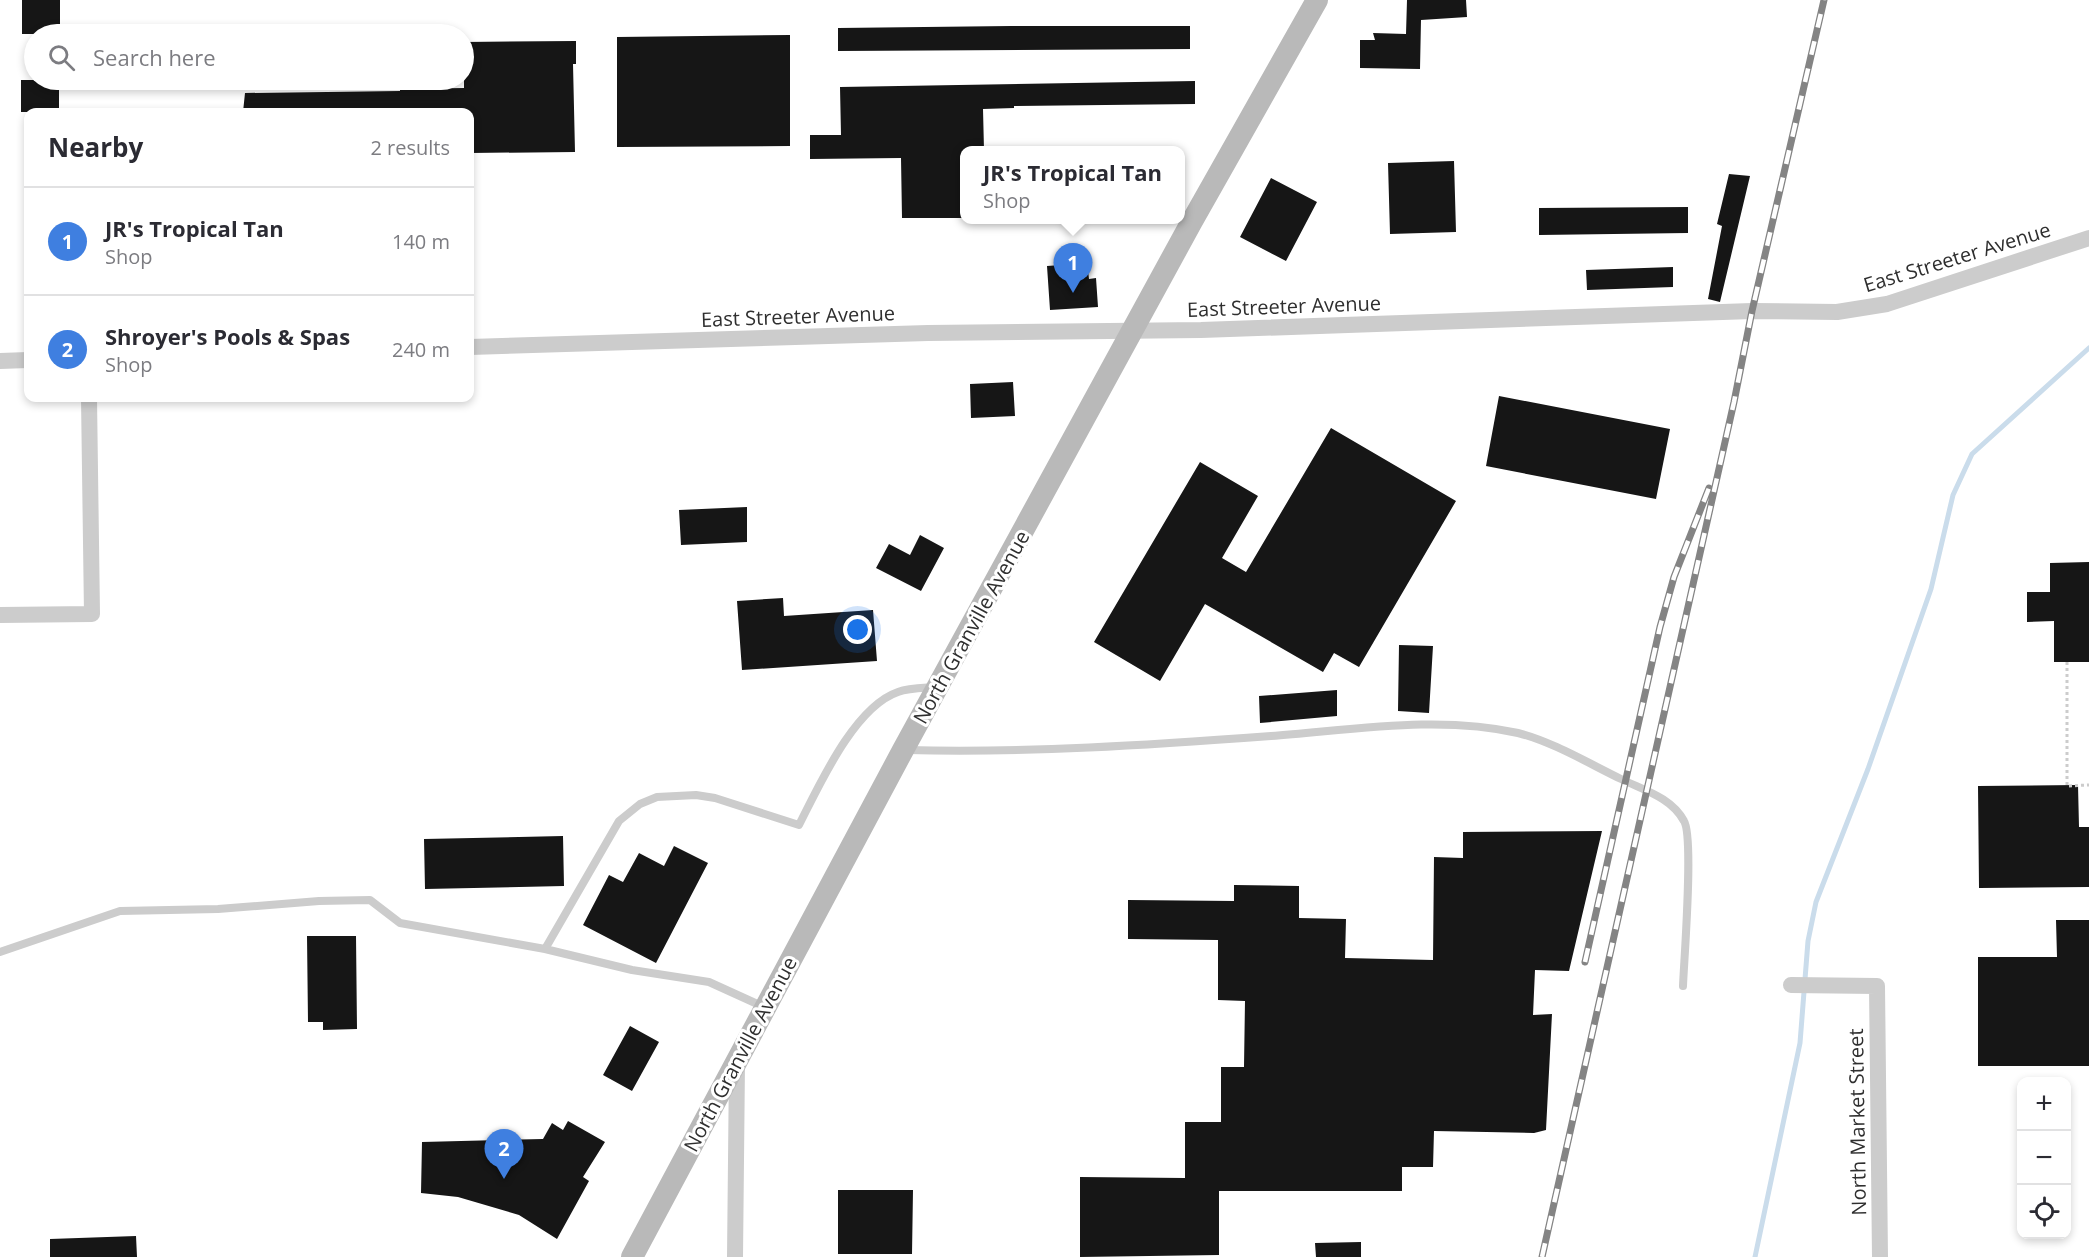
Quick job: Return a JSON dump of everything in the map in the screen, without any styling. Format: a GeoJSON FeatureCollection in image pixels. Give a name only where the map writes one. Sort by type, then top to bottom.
{"type":"FeatureCollection","features":[{"type":"Feature","properties":{"kind":"main road","name":"North Granville Avenue"},"geometry":{"type":"LineString","coordinates":[[632,1257],[903,750],[1260,98],[1317,0]]}},
{"type":"Feature","properties":{"kind":"street","name":"East Streeter Avenue"},"geometry":{"type":"LineString","coordinates":[[474,347],[928,333],[1133,332],[1752,311],[1837,312],[1887,304],[2089,238]]}},
{"type":"Feature","properties":{"kind":"street"},"geometry":{"type":"LineString","coordinates":[[0,361],[24,360]]}},
{"type":"Feature","properties":{"kind":"street"},"geometry":{"type":"LineString","coordinates":[[0,615],[92,614],[88,402]]}},
{"type":"Feature","properties":{"kind":"street","name":"North Market Street"},"geometry":{"type":"LineString","coordinates":[[1791,986],[1877,986],[1880,1257]]}},
{"type":"Feature","properties":{"kind":"street"},"geometry":{"type":"LineString","coordinates":[[735,1257],[737,1062]]}},
{"type":"Feature","properties":{"kind":"lane"},"geometry":{"type":"LineString","coordinates":[[545,949],[619,821],[640,804],[657,797],[696,795],[715,798],[799,825],[842,747],[862,717],[897,692],[938,687]]}},
{"type":"Feature","properties":{"kind":"lane"},"geometry":{"type":"LineString","coordinates":[[903,750],[971,752],[1189,741],[1429,724],[1474,726],[1521,734],[1574,755],[1627,782],[1647,789],[1666,801],[1685,822],[1688,846],[1683,986]]}},
{"type":"Feature","properties":{"kind":"lane"},"geometry":{"type":"LineString","coordinates":[[0,952],[120,911],[218,909],[319,901],[370,900],[400,923],[545,949],[632,970],[710,982],[764,1007]]}},
{"type":"Feature","properties":{"kind":"path"},"geometry":{"type":"LineString","coordinates":[[2067,662],[2067,786],[2089,785]]}},
{"type":"Feature","properties":{"kind":"building"},"geometry":{"type":"Polygon","coordinates":[[[22,0],[60,0],[60,24],[24,24],[24,34],[22,34],[22,0]]]}},
{"type":"Feature","properties":{"kind":"building"},"geometry":{"type":"Polygon","coordinates":[[[1407,0],[1466,0],[1467,17],[1421,20],[1420,69],[1360,68],[1360,40],[1375,40],[1373,33],[1406,34],[1407,0]]]}},
{"type":"Feature","properties":{"kind":"building"},"geometry":{"type":"Polygon","coordinates":[[[1190,26],[1190,49],[838,51],[838,28],[1190,26]]]}},
{"type":"Feature","properties":{"kind":"building"},"geometry":{"type":"Polygon","coordinates":[[[790,35],[790,146],[617,147],[617,37],[790,35]]]}},
{"type":"Feature","properties":{"kind":"building"},"geometry":{"type":"Polygon","coordinates":[[[576,41],[576,64],[573,64],[575,152],[474,153],[474,108],[243,108],[245,93],[474,90],[474,42],[576,41]]]}},
{"type":"Feature","properties":{"kind":"building"},"geometry":{"type":"Polygon","coordinates":[[[21,80],[24,80],[24,90],[59,90],[59,108],[24,108],[24,112],[21,112],[21,80]]]}},
{"type":"Feature","properties":{"kind":"building"},"geometry":{"type":"Polygon","coordinates":[[[1195,81],[1195,104],[1014,106],[1014,108],[983,109],[984,146],[960,146],[960,218],[902,218],[901,158],[810,159],[810,135],[841,135],[840,87],[1195,81]]]}},
{"type":"Feature","properties":{"kind":"building"},"geometry":{"type":"Polygon","coordinates":[[[1454,161],[1456,232],[1390,234],[1388,163],[1454,161]]]}},
{"type":"Feature","properties":{"kind":"building"},"geometry":{"type":"Polygon","coordinates":[[[1729,174],[1750,176],[1720,302],[1708,299],[1722,226],[1717,224],[1729,174]]]}},
{"type":"Feature","properties":{"kind":"building"},"geometry":{"type":"Polygon","coordinates":[[[1271,178],[1317,202],[1286,261],[1240,237],[1271,178]]]}},
{"type":"Feature","properties":{"kind":"building"},"geometry":{"type":"Polygon","coordinates":[[[1688,207],[1688,233],[1539,235],[1539,208],[1688,207]]]}},
{"type":"Feature","properties":{"kind":"building"},"geometry":{"type":"Polygon","coordinates":[[[1075,264],[1075,272],[1088,271],[1089,279],[1096,278],[1098,307],[1050,310],[1047,266],[1075,264]]]}},
{"type":"Feature","properties":{"kind":"building"},"geometry":{"type":"Polygon","coordinates":[[[1673,267],[1673,287],[1587,290],[1586,270],[1673,267]]]}},
{"type":"Feature","properties":{"kind":"building"},"geometry":{"type":"Polygon","coordinates":[[[1013,382],[1015,416],[971,418],[970,384],[1013,382]]]}},
{"type":"Feature","properties":{"kind":"building"},"geometry":{"type":"Polygon","coordinates":[[[1499,396],[1670,429],[1656,499],[1486,466],[1499,396]]]}},
{"type":"Feature","properties":{"kind":"building"},"geometry":{"type":"Polygon","coordinates":[[[1331,428],[1456,501],[1359,667],[1334,653],[1323,672],[1205,604],[1160,681],[1094,642],[1200,462],[1258,496],[1222,558],[1246,572],[1331,428]]]}},
{"type":"Feature","properties":{"kind":"building"},"geometry":{"type":"Polygon","coordinates":[[[747,507],[747,542],[681,545],[679,510],[747,507]]]}},
{"type":"Feature","properties":{"kind":"building"},"geometry":{"type":"Polygon","coordinates":[[[920,535],[944,548],[921,591],[876,568],[889,544],[910,555],[920,535]]]}},
{"type":"Feature","properties":{"kind":"building"},"geometry":{"type":"Polygon","coordinates":[[[2089,562],[2089,662],[2054,662],[2054,621],[2027,622],[2027,592],[2050,592],[2050,563],[2089,562]]]}},
{"type":"Feature","properties":{"kind":"building"},"geometry":{"type":"Polygon","coordinates":[[[783,598],[784,616],[873,610],[877,661],[742,670],[737,601],[783,598]]]}},
{"type":"Feature","properties":{"kind":"building"},"geometry":{"type":"Polygon","coordinates":[[[1399,645],[1433,646],[1429,713],[1398,711],[1399,645]]]}},
{"type":"Feature","properties":{"kind":"building"},"geometry":{"type":"Polygon","coordinates":[[[1337,690],[1337,716],[1260,723],[1259,696],[1337,690]]]}},
{"type":"Feature","properties":{"kind":"building"},"geometry":{"type":"Polygon","coordinates":[[[2078,785],[2079,827],[2089,827],[2089,887],[1979,888],[1978,786],[2078,785]]]}},
{"type":"Feature","properties":{"kind":"building"},"geometry":{"type":"Polygon","coordinates":[[[1602,831],[1569,971],[1535,970],[1533,1015],[1552,1014],[1546,1130],[1534,1133],[1434,1131],[1433,1167],[1402,1167],[1402,1191],[1219,1191],[1219,1255],[1080,1257],[1080,1177],[1185,1178],[1185,1122],[1221,1122],[1221,1067],[1244,1067],[1245,1001],[1218,1000],[1218,940],[1128,939],[1128,900],[1234,901],[1234,885],[1299,886],[1299,918],[1346,919],[1345,958],[1433,960],[1434,857],[1463,858],[1463,832],[1602,831]]]}},
{"type":"Feature","properties":{"kind":"building"},"geometry":{"type":"Polygon","coordinates":[[[563,836],[564,886],[425,889],[424,839],[563,836]]]}},
{"type":"Feature","properties":{"kind":"building"},"geometry":{"type":"Polygon","coordinates":[[[674,846],[708,863],[656,963],[583,925],[609,875],[623,882],[639,853],[664,866],[674,846]]]}},
{"type":"Feature","properties":{"kind":"building"},"geometry":{"type":"Polygon","coordinates":[[[2056,920],[2089,920],[2089,1066],[1978,1066],[1978,957],[2057,957],[2056,920]]]}},
{"type":"Feature","properties":{"kind":"building"},"geometry":{"type":"Polygon","coordinates":[[[307,936],[356,936],[357,1029],[323,1030],[323,1022],[308,1022],[307,936]]]}},
{"type":"Feature","properties":{"kind":"building"},"geometry":{"type":"Polygon","coordinates":[[[630,1026],[659,1042],[632,1091],[603,1075],[630,1026]]]}},
{"type":"Feature","properties":{"kind":"building"},"geometry":{"type":"Polygon","coordinates":[[[568,1121],[605,1142],[583,1177],[589,1181],[557,1239],[519,1215],[458,1197],[421,1193],[422,1142],[543,1139],[552,1123],[563,1130],[568,1121]]]}},
{"type":"Feature","properties":{"kind":"building"},"geometry":{"type":"Polygon","coordinates":[[[838,1190],[913,1190],[912,1254],[838,1254],[838,1190]]]}},
{"type":"Feature","properties":{"kind":"building"},"geometry":{"type":"Polygon","coordinates":[[[136,1236],[137,1257],[50,1257],[50,1239],[136,1236]]]}},
{"type":"Feature","properties":{"kind":"building"},"geometry":{"type":"Polygon","coordinates":[[[1361,1242],[1361,1257],[1316,1257],[1315,1243],[1361,1242]]]}},
{"type":"Feature","properties":{"kind":"waterway"},"geometry":{"type":"LineString","coordinates":[[1755,1257],[1800,1043],[1808,941],[1816,902],[1868,769],[1931,589],[1953,495],[1972,454],[2089,348]]}},
{"type":"Feature","properties":{"kind":"railway"},"geometry":{"type":"LineString","coordinates":[[1542,1257],[1734,402],[1752,311],[1824,0]]}},
{"type":"Feature","properties":{"kind":"railway"},"geometry":{"type":"LineString","coordinates":[[1585,962],[1660,627],[1674,577],[1709,488]]}},
{"type":"Feature","properties":{"kind":"place","name":"JR's Tropical Tan"},"geometry":{"type":"Point","coordinates":[1073,293]}},
{"type":"Feature","properties":{"kind":"place","name":"Shroyer's Pools & Spas"},"geometry":{"type":"Point","coordinates":[504,1179]}}]}
